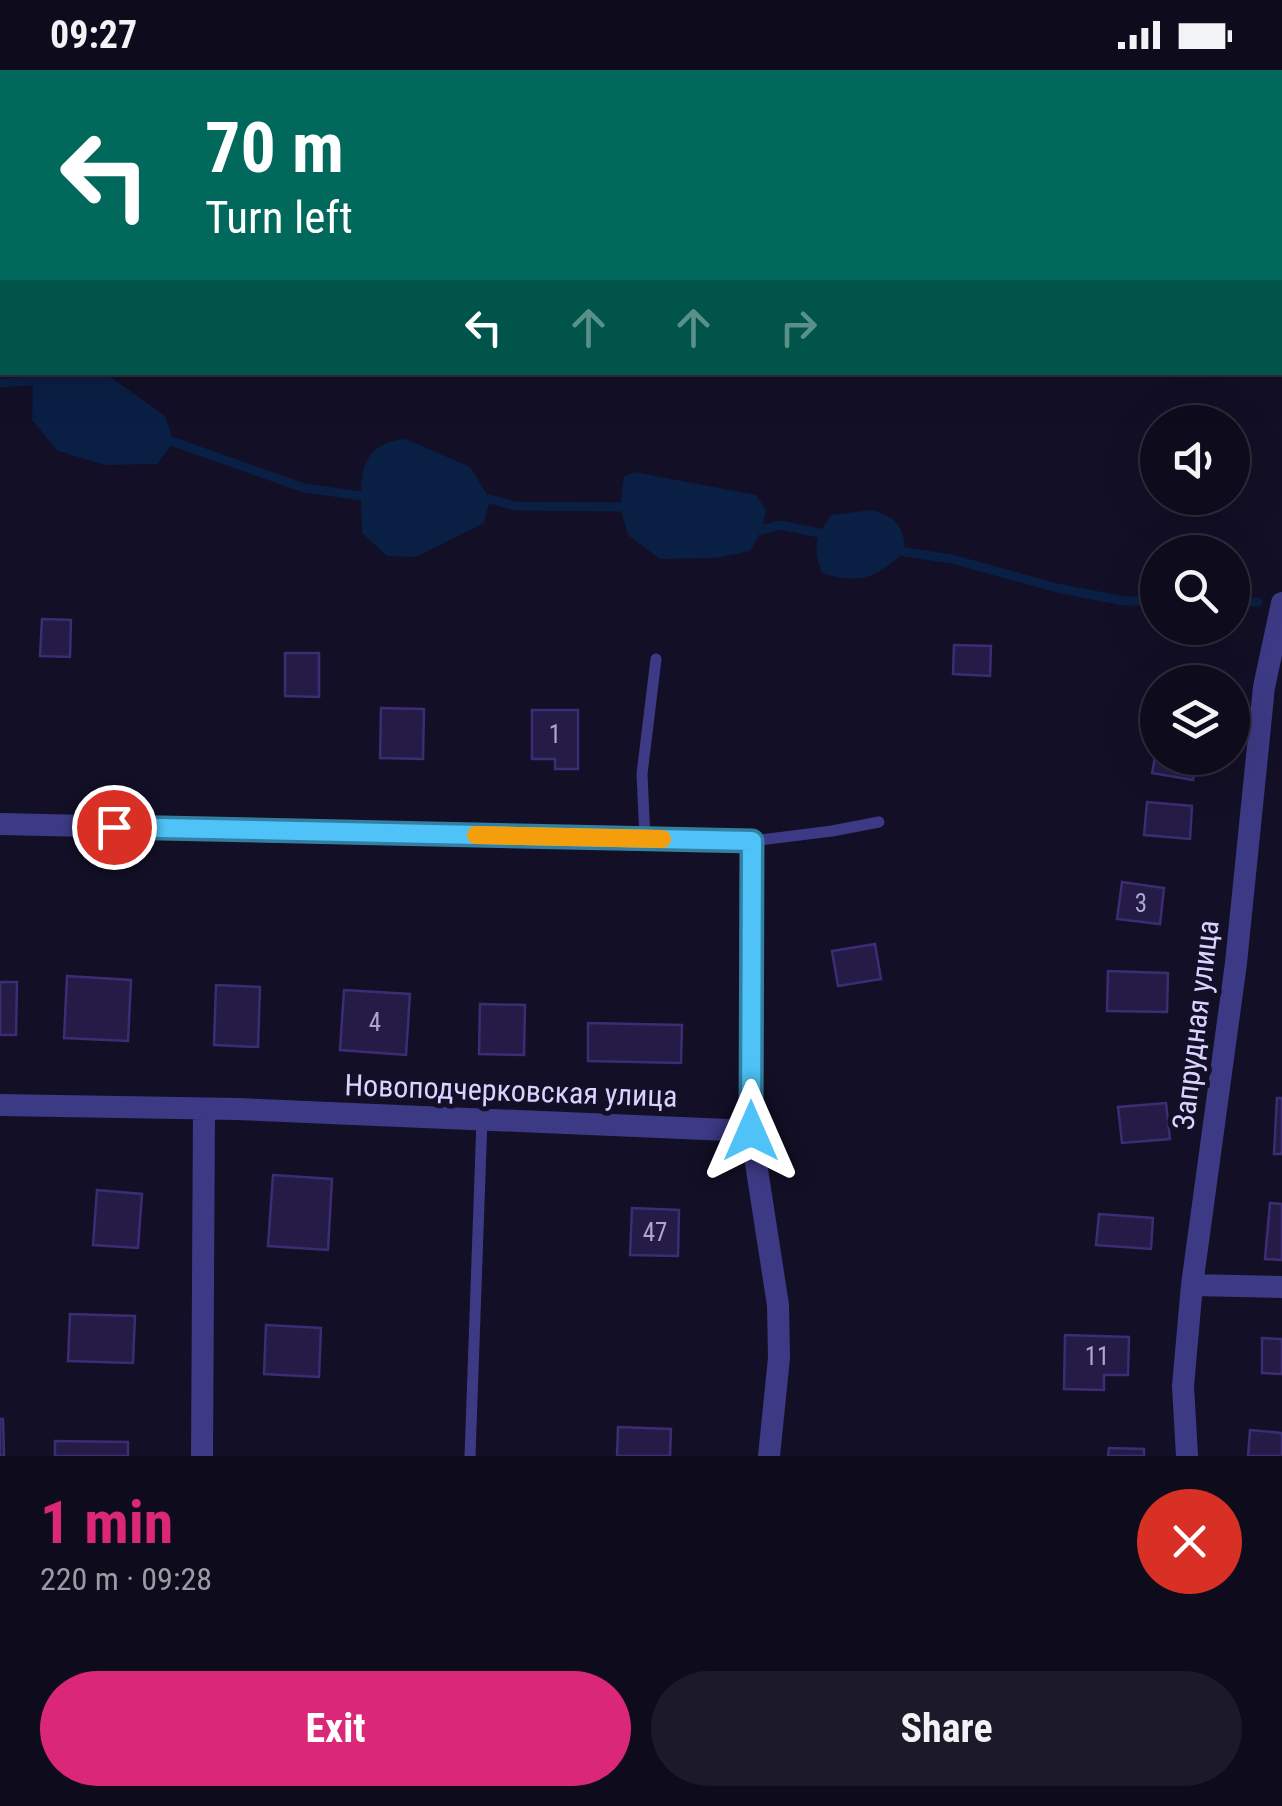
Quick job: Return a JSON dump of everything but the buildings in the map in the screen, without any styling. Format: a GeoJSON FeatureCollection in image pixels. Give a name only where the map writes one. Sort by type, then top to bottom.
{"type":"FeatureCollection","features":[{"type":"Feature","properties":{"kind":"street","name":"Запрудная улица"},"geometry":{"type":"LineString","coordinates":[[1186,1456],[1184,1386],[1192,1284],[1236,963],[1264,687],[1282,603]]}},
{"type":"Feature","properties":{"kind":"street"},"geometry":{"type":"LineString","coordinates":[[0,824],[752,841],[751,1131],[778,1305],[779,1358],[768,1456]]}},
{"type":"Feature","properties":{"kind":"street","name":"Новоподчерковская улица"},"geometry":{"type":"LineString","coordinates":[[0,1106],[204,1108],[751,1131]]}},
{"type":"Feature","properties":{"kind":"street"},"geometry":{"type":"LineString","coordinates":[[202,1456],[204,1108]]}},
{"type":"Feature","properties":{"kind":"street"},"geometry":{"type":"LineString","coordinates":[[1192,1284],[1282,1286]]}},
{"type":"Feature","properties":{"kind":"lane"},"geometry":{"type":"LineString","coordinates":[[644,839],[642,774],[656,659]]}},
{"type":"Feature","properties":{"kind":"lane"},"geometry":{"type":"LineString","coordinates":[[752,841],[879,822]]}},
{"type":"Feature","properties":{"kind":"lane"},"geometry":{"type":"LineString","coordinates":[[470,1456],[482,1120]]}},
{"type":"Feature","properties":{"kind":"water"},"geometry":{"type":"Polygon","coordinates":[[[37,375],[108,375],[165,416],[174,442],[157,464],[105,465],[58,451],[32,420],[33,381],[37,375]]]}},
{"type":"Feature","properties":{"kind":"water"},"geometry":{"type":"Polygon","coordinates":[[[406,439],[470,467],[490,499],[484,523],[416,557],[387,556],[362,533],[363,472],[376,450],[406,439]]]}},
{"type":"Feature","properties":{"kind":"water"},"geometry":{"type":"Polygon","coordinates":[[[634,472],[756,495],[766,510],[762,530],[750,551],[715,558],[660,559],[628,535],[620,507],[624,477],[634,472]]]}},
{"type":"Feature","properties":{"kind":"water"},"geometry":{"type":"Polygon","coordinates":[[[872,510],[898,524],[905,552],[867,577],[822,573],[817,543],[831,515],[872,510]]]}},
{"type":"Feature","properties":{"kind":"waterway"},"geometry":{"type":"LineString","coordinates":[[0,383],[33,381]]}},
{"type":"Feature","properties":{"kind":"waterway"},"geometry":{"type":"LineString","coordinates":[[174,442],[304,488],[362,496]]}},
{"type":"Feature","properties":{"kind":"waterway"},"geometry":{"type":"LineString","coordinates":[[490,499],[515,506],[620,507]]}},
{"type":"Feature","properties":{"kind":"waterway"},"geometry":{"type":"LineString","coordinates":[[762,530],[780,525],[819,533]]}},
{"type":"Feature","properties":{"kind":"waterway"},"geometry":{"type":"LineString","coordinates":[[905,552],[952,559],[1057,588],[1140,601]]}},
{"type":"Feature","properties":{"kind":"waterway"},"geometry":{"type":"LineString","coordinates":[[1250,602],[1258,602]]}},
{"type":"Feature","properties":{"kind":"slow traffic"},"geometry":{"type":"LineString","coordinates":[[476,835],[662,839]]}},
{"type":"Feature","properties":{"kind":"route"},"geometry":{"type":"LineString","coordinates":[[114,827],[752,841],[751,1131]]}}]}
